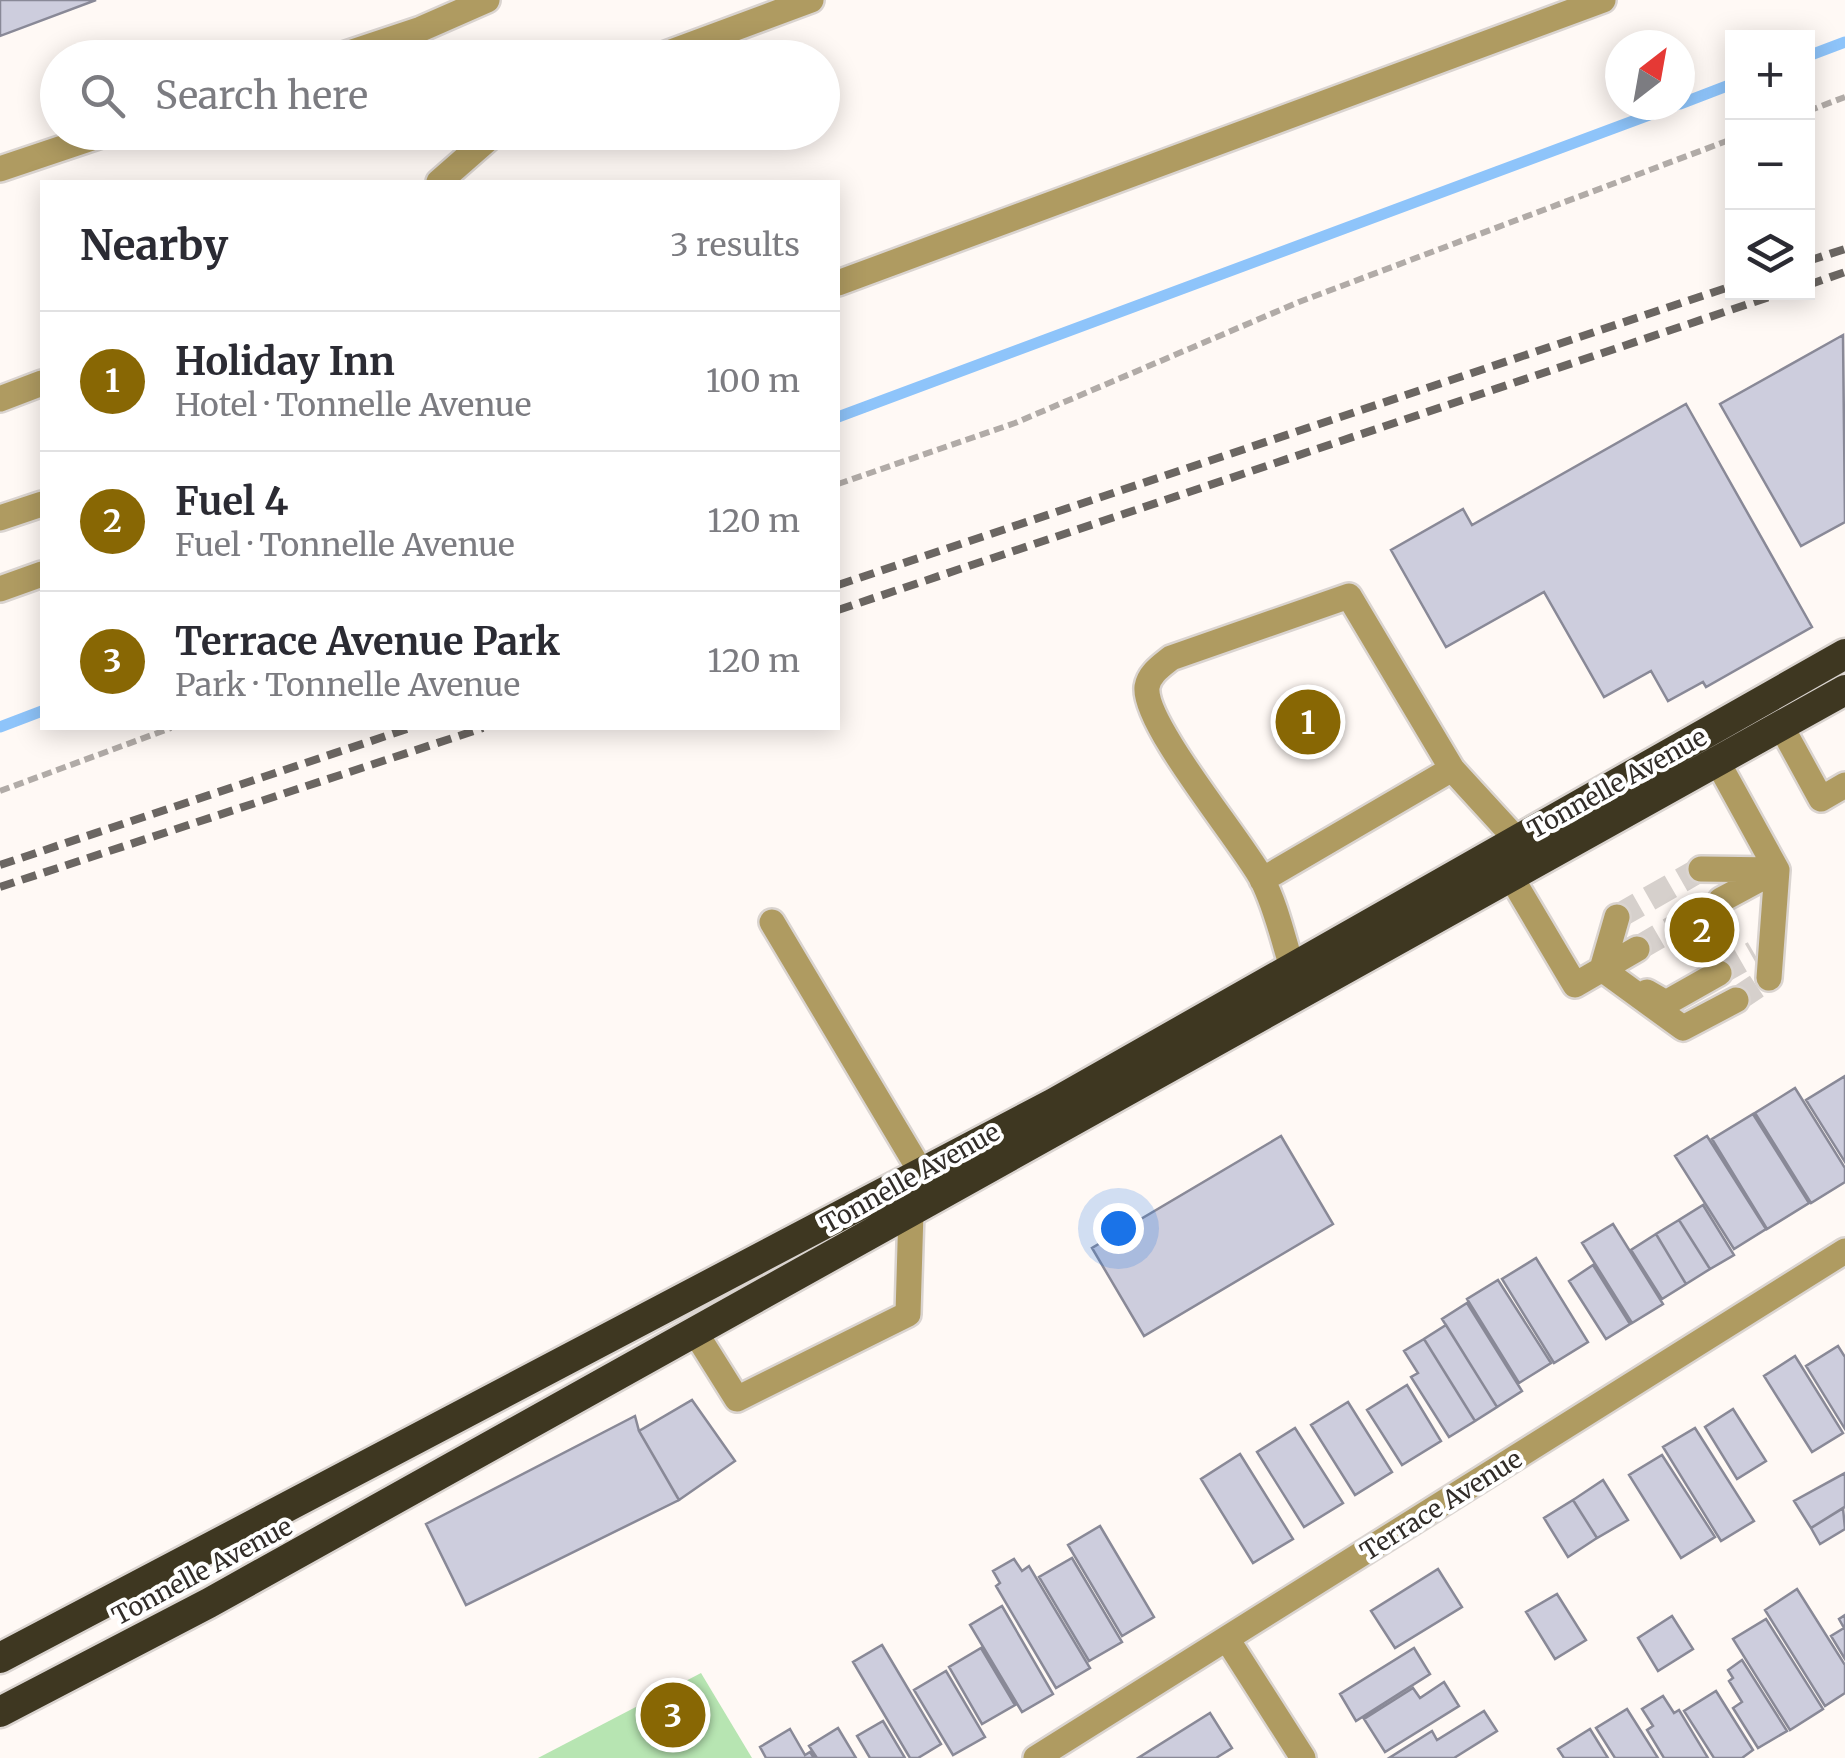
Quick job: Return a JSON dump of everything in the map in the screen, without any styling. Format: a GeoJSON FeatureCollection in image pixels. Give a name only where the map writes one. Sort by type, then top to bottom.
{"type":"FeatureCollection","features":[{"type":"Feature","properties":{"kind":"highway","name":"Tonnelle Avenue"},"geometry":{"type":"LineString","coordinates":[[0,1658],[1054,1103],[1845,654]]}},
{"type":"Feature","properties":{"kind":"highway","name":"Tonnelle Avenue"},"geometry":{"type":"LineString","coordinates":[[0,1712],[208,1604],[1845,690]]}},
{"type":"Feature","properties":{"kind":"street"},"geometry":{"type":"LineString","coordinates":[[386,40],[487,0]]}},
{"type":"Feature","properties":{"kind":"street"},"geometry":{"type":"LineString","coordinates":[[703,40],[810,0]]}},
{"type":"Feature","properties":{"kind":"street"},"geometry":{"type":"LineString","coordinates":[[840,283],[1604,0]]}},
{"type":"Feature","properties":{"kind":"street"},"geometry":{"type":"LineString","coordinates":[[0,169],[56,150]]}},
{"type":"Feature","properties":{"kind":"street"},"geometry":{"type":"LineString","coordinates":[[441,180],[475,150]]}},
{"type":"Feature","properties":{"kind":"street"},"geometry":{"type":"LineString","coordinates":[[0,398],[40,384]]}},
{"type":"Feature","properties":{"kind":"street"},"geometry":{"type":"LineString","coordinates":[[0,518],[40,505]]}},
{"type":"Feature","properties":{"kind":"street"},"geometry":{"type":"LineString","coordinates":[[0,589],[40,575]]}},
{"type":"Feature","properties":{"kind":"street"},"geometry":{"type":"LineString","coordinates":[[1292,968],[1262,880],[1170,744],[1149,702],[1147,685],[1154,672],[1171,658],[1349,596],[1452,769],[1517,840]]}},
{"type":"Feature","properties":{"kind":"street"},"geometry":{"type":"LineString","coordinates":[[1781,726],[1821,799],[1845,785]]}},
{"type":"Feature","properties":{"kind":"street"},"geometry":{"type":"LineString","coordinates":[[1717,762],[1778,870],[1770,978]]}},
{"type":"Feature","properties":{"kind":"street"},"geometry":{"type":"LineString","coordinates":[[1262,880],[1452,769]]}},
{"type":"Feature","properties":{"kind":"street"},"geometry":{"type":"LineString","coordinates":[[1701,869],[1778,870]]}},
{"type":"Feature","properties":{"kind":"street"},"geometry":{"type":"LineString","coordinates":[[1721,900],[1778,870]]}},
{"type":"Feature","properties":{"kind":"street"},"geometry":{"type":"LineString","coordinates":[[1754,953],[1778,870]]}},
{"type":"Feature","properties":{"kind":"street"},"geometry":{"type":"LineString","coordinates":[[1511,877],[1575,984],[1637,950]]}},
{"type":"Feature","properties":{"kind":"street"},"geometry":{"type":"LineString","coordinates":[[1602,969],[1617,917]]}},
{"type":"Feature","properties":{"kind":"street"},"geometry":{"type":"LineString","coordinates":[[772,922],[921,1172]]}},
{"type":"Feature","properties":{"kind":"street"},"geometry":{"type":"LineString","coordinates":[[1602,969],[1666,1003],[1719,973]]}},
{"type":"Feature","properties":{"kind":"street"},"geometry":{"type":"LineString","coordinates":[[1602,969],[1683,1028],[1736,1000]]}},
{"type":"Feature","properties":{"kind":"street"},"geometry":{"type":"LineString","coordinates":[[695,1332],[738,1399],[908,1314],[911,1212]]}},
{"type":"Feature","properties":{"kind":"street","name":"Terrace Avenue"},"geometry":{"type":"LineString","coordinates":[[1036,1758],[1845,1251]]}},
{"type":"Feature","properties":{"kind":"street"},"geometry":{"type":"LineString","coordinates":[[1227,1639],[1304,1758]]}},
{"type":"Feature","properties":{"kind":"path"},"geometry":{"type":"LineString","coordinates":[[1815,108],[1845,97]]}},
{"type":"Feature","properties":{"kind":"path"},"geometry":{"type":"LineString","coordinates":[[840,483],[1015,423],[1299,302],[1725,142]]}},
{"type":"Feature","properties":{"kind":"path"},"geometry":{"type":"LineString","coordinates":[[0,791],[166,730]]}},
{"type":"Feature","properties":{"kind":"green space"},"geometry":{"type":"Polygon","coordinates":[[[701,1673],[752,1758],[538,1758],[701,1673]]]}},
{"type":"Feature","properties":{"kind":"building"},"geometry":{"type":"Polygon","coordinates":[[[0,0],[96,0],[0,36],[0,0]]]}},
{"type":"Feature","properties":{"kind":"building"},"geometry":{"type":"Polygon","coordinates":[[[1843,335],[1845,522],[1801,546],[1720,404],[1843,335]]]}},
{"type":"Feature","properties":{"kind":"building"},"geometry":{"type":"Polygon","coordinates":[[[1686,404],[1812,627],[1706,687],[1703,682],[1668,701],[1651,671],[1604,697],[1544,592],[1446,647],[1391,550],[1463,509],[1472,525],[1686,404]]]}},
{"type":"Feature","properties":{"kind":"building"},"geometry":{"type":"Polygon","coordinates":[[[1845,1076],[1845,1162],[1806,1100],[1845,1076]]]}},
{"type":"Feature","properties":{"kind":"building"},"geometry":{"type":"Polygon","coordinates":[[[1795,1088],[1845,1168],[1845,1182],[1811,1203],[1755,1113],[1795,1088]]]}},
{"type":"Feature","properties":{"kind":"building"},"geometry":{"type":"Polygon","coordinates":[[[1753,1114],[1809,1203],[1767,1229],[1712,1139],[1753,1114]]]}},
{"type":"Feature","properties":{"kind":"building"},"geometry":{"type":"Polygon","coordinates":[[[1281,1136],[1333,1224],[1144,1336],[1092,1248],[1281,1136]]]}},
{"type":"Feature","properties":{"kind":"building"},"geometry":{"type":"Polygon","coordinates":[[[1707,1136],[1766,1229],[1734,1249],[1675,1156],[1707,1136]]]}},
{"type":"Feature","properties":{"kind":"building"},"geometry":{"type":"Polygon","coordinates":[[[1703,1205],[1734,1255],[1710,1269],[1679,1220],[1703,1205]]]}},
{"type":"Feature","properties":{"kind":"building"},"geometry":{"type":"Polygon","coordinates":[[[1679,1220],[1710,1269],[1686,1284],[1656,1234],[1679,1220]]]}},
{"type":"Feature","properties":{"kind":"building"},"geometry":{"type":"Polygon","coordinates":[[[1613,1224],[1663,1304],[1632,1323],[1582,1243],[1613,1224]]]}},
{"type":"Feature","properties":{"kind":"building"},"geometry":{"type":"Polygon","coordinates":[[[1656,1234],[1686,1284],[1662,1299],[1631,1250],[1656,1234]]]}},
{"type":"Feature","properties":{"kind":"building"},"geometry":{"type":"Polygon","coordinates":[[[1536,1258],[1588,1342],[1554,1363],[1502,1279],[1536,1258]]]}},
{"type":"Feature","properties":{"kind":"building"},"geometry":{"type":"Polygon","coordinates":[[[1593,1265],[1630,1324],[1606,1339],[1569,1281],[1593,1265]]]}},
{"type":"Feature","properties":{"kind":"building"},"geometry":{"type":"Polygon","coordinates":[[[1498,1280],[1551,1363],[1519,1383],[1467,1299],[1498,1280]]]}},
{"type":"Feature","properties":{"kind":"building"},"geometry":{"type":"Polygon","coordinates":[[[1467,1303],[1522,1391],[1497,1407],[1442,1319],[1467,1303]]]}},
{"type":"Feature","properties":{"kind":"building"},"geometry":{"type":"Polygon","coordinates":[[[1446,1325],[1497,1407],[1475,1421],[1424,1339],[1446,1325]]]}},
{"type":"Feature","properties":{"kind":"building"},"geometry":{"type":"Polygon","coordinates":[[[1424,1339],[1475,1421],[1449,1437],[1411,1377],[1418,1373],[1404,1351],[1424,1339]]]}},
{"type":"Feature","properties":{"kind":"building"},"geometry":{"type":"Polygon","coordinates":[[[1838,1346],[1845,1357],[1845,1429],[1806,1366],[1838,1346]]]}},
{"type":"Feature","properties":{"kind":"building"},"geometry":{"type":"Polygon","coordinates":[[[1795,1356],[1843,1433],[1812,1452],[1764,1376],[1795,1356]]]}},
{"type":"Feature","properties":{"kind":"building"},"geometry":{"type":"Polygon","coordinates":[[[1407,1385],[1441,1441],[1402,1465],[1367,1410],[1407,1385]]]}},
{"type":"Feature","properties":{"kind":"building"},"geometry":{"type":"Polygon","coordinates":[[[692,1400],[735,1461],[679,1500],[639,1431],[692,1400]]]}},
{"type":"Feature","properties":{"kind":"building"},"geometry":{"type":"Polygon","coordinates":[[[1348,1402],[1392,1472],[1355,1495],[1311,1425],[1348,1402]]]}},
{"type":"Feature","properties":{"kind":"building"},"geometry":{"type":"Polygon","coordinates":[[[1733,1409],[1766,1461],[1737,1479],[1705,1427],[1733,1409]]]}},
{"type":"Feature","properties":{"kind":"building"},"geometry":{"type":"Polygon","coordinates":[[[635,1416],[639,1431],[679,1500],[466,1605],[426,1524],[635,1416]]]}},
{"type":"Feature","properties":{"kind":"building"},"geometry":{"type":"Polygon","coordinates":[[[1295,1428],[1343,1503],[1304,1527],[1257,1452],[1295,1428]]]}},
{"type":"Feature","properties":{"kind":"building"},"geometry":{"type":"Polygon","coordinates":[[[1695,1428],[1754,1521],[1721,1541],[1663,1447],[1695,1428]]]}},
{"type":"Feature","properties":{"kind":"building"},"geometry":{"type":"Polygon","coordinates":[[[1240,1454],[1293,1539],[1253,1563],[1201,1479],[1240,1454]]]}},
{"type":"Feature","properties":{"kind":"building"},"geometry":{"type":"Polygon","coordinates":[[[1662,1455],[1715,1537],[1681,1558],[1629,1475],[1662,1455]]]}},
{"type":"Feature","properties":{"kind":"building"},"geometry":{"type":"Polygon","coordinates":[[[1845,1473],[1845,1507],[1811,1528],[1794,1501],[1845,1473]]]}},
{"type":"Feature","properties":{"kind":"building"},"geometry":{"type":"Polygon","coordinates":[[[1603,1480],[1628,1520],[1597,1538],[1573,1500],[1603,1480]]]}},
{"type":"Feature","properties":{"kind":"building"},"geometry":{"type":"Polygon","coordinates":[[[1573,1500],[1597,1538],[1568,1557],[1544,1518],[1573,1500]]]}},
{"type":"Feature","properties":{"kind":"building"},"geometry":{"type":"Polygon","coordinates":[[[1843,1508],[1845,1529],[1820,1544],[1811,1528],[1843,1508]]]}},
{"type":"Feature","properties":{"kind":"building"},"geometry":{"type":"Polygon","coordinates":[[[1100,1526],[1154,1617],[1122,1636],[1068,1545],[1100,1526]]]}},
{"type":"Feature","properties":{"kind":"building"},"geometry":{"type":"Polygon","coordinates":[[[1072,1558],[1122,1642],[1089,1661],[1039,1577],[1072,1558]]]}},
{"type":"Feature","properties":{"kind":"building"},"geometry":{"type":"Polygon","coordinates":[[[1014,1559],[1022,1571],[1029,1566],[1090,1668],[1056,1688],[996,1586],[1000,1583],[993,1571],[1014,1559]]]}},
{"type":"Feature","properties":{"kind":"building"},"geometry":{"type":"Polygon","coordinates":[[[1438,1569],[1462,1607],[1395,1648],[1371,1611],[1438,1569]]]}},
{"type":"Feature","properties":{"kind":"building"},"geometry":{"type":"Polygon","coordinates":[[[1797,1589],[1845,1665],[1845,1693],[1825,1706],[1765,1610],[1797,1589]]]}},
{"type":"Feature","properties":{"kind":"building"},"geometry":{"type":"Polygon","coordinates":[[[1557,1594],[1586,1640],[1555,1659],[1526,1612],[1557,1594]]]}},
{"type":"Feature","properties":{"kind":"building"},"geometry":{"type":"Polygon","coordinates":[[[1002,1606],[1053,1694],[1022,1712],[970,1625],[1002,1606]]]}},
{"type":"Feature","properties":{"kind":"building"},"geometry":{"type":"Polygon","coordinates":[[[1845,1615],[1845,1659],[1831,1636],[1844,1628],[1839,1619],[1845,1615]]]}},
{"type":"Feature","properties":{"kind":"building"},"geometry":{"type":"Polygon","coordinates":[[[1672,1616],[1693,1649],[1658,1671],[1638,1638],[1672,1616]]]}},
{"type":"Feature","properties":{"kind":"building"},"geometry":{"type":"Polygon","coordinates":[[[1766,1619],[1823,1709],[1790,1730],[1733,1639],[1766,1619]]]}},
{"type":"Feature","properties":{"kind":"building"},"geometry":{"type":"Polygon","coordinates":[[[882,1645],[941,1744],[918,1758],[910,1758],[853,1662],[882,1645]]]}},
{"type":"Feature","properties":{"kind":"building"},"geometry":{"type":"Polygon","coordinates":[[[981,1648],[1015,1705],[982,1724],[949,1667],[981,1648]]]}},
{"type":"Feature","properties":{"kind":"building"},"geometry":{"type":"Polygon","coordinates":[[[1414,1648],[1430,1674],[1356,1721],[1340,1694],[1414,1648]]]}},
{"type":"Feature","properties":{"kind":"building"},"geometry":{"type":"Polygon","coordinates":[[[1742,1660],[1787,1731],[1758,1748],[1733,1708],[1742,1702],[1729,1681],[1733,1678],[1728,1670],[1742,1660]]]}},
{"type":"Feature","properties":{"kind":"building"},"geometry":{"type":"Polygon","coordinates":[[[946,1671],[985,1737],[953,1755],[914,1690],[946,1671]]]}},
{"type":"Feature","properties":{"kind":"building"},"geometry":{"type":"Polygon","coordinates":[[[1444,1682],[1459,1706],[1385,1752],[1364,1719],[1413,1688],[1420,1698],[1444,1682]]]}},
{"type":"Feature","properties":{"kind":"building"},"geometry":{"type":"Polygon","coordinates":[[[1716,1691],[1753,1750],[1742,1758],[1714,1758],[1684,1711],[1716,1691]]]}},
{"type":"Feature","properties":{"kind":"building"},"geometry":{"type":"Polygon","coordinates":[[[1663,1696],[1674,1713],[1679,1710],[1708,1758],[1664,1758],[1647,1730],[1653,1726],[1642,1709],[1663,1696]]]}},
{"type":"Feature","properties":{"kind":"building"},"geometry":{"type":"Polygon","coordinates":[[[1627,1709],[1658,1758],[1615,1758],[1596,1728],[1627,1709]]]}},
{"type":"Feature","properties":{"kind":"building"},"geometry":{"type":"Polygon","coordinates":[[[1484,1711],[1497,1731],[1454,1758],[1389,1758],[1432,1731],[1437,1740],[1484,1711]]]}},
{"type":"Feature","properties":{"kind":"building"},"geometry":{"type":"Polygon","coordinates":[[[1210,1713],[1232,1748],[1216,1758],[1138,1758],[1210,1713]]]}},
{"type":"Feature","properties":{"kind":"building"},"geometry":{"type":"Polygon","coordinates":[[[883,1721],[905,1758],[870,1758],[857,1736],[883,1721]]]}},
{"type":"Feature","properties":{"kind":"building"},"geometry":{"type":"Polygon","coordinates":[[[838,1728],[856,1758],[817,1758],[809,1746],[838,1728]]]}},
{"type":"Feature","properties":{"kind":"building"},"geometry":{"type":"Polygon","coordinates":[[[790,1729],[805,1755],[810,1752],[814,1758],[766,1758],[760,1747],[790,1729]]]}},
{"type":"Feature","properties":{"kind":"building"},"geometry":{"type":"Polygon","coordinates":[[[1590,1729],[1608,1758],[1564,1758],[1558,1749],[1590,1729]]]}},
{"type":"Feature","properties":{"kind":"waterway"},"geometry":{"type":"LineString","coordinates":[[1815,53],[1845,42]]}},
{"type":"Feature","properties":{"kind":"waterway"},"geometry":{"type":"LineString","coordinates":[[1695,98],[1725,87]]}},
{"type":"Feature","properties":{"kind":"waterway"},"geometry":{"type":"LineString","coordinates":[[840,416],[1636,120]]}},
{"type":"Feature","properties":{"kind":"waterway"},"geometry":{"type":"LineString","coordinates":[[0,727],[40,712]]}},
{"type":"Feature","properties":{"kind":"tunnel"},"geometry":{"type":"LineString","coordinates":[[1617,917],[1701,869]]}},
{"type":"Feature","properties":{"kind":"tunnel"},"geometry":{"type":"LineString","coordinates":[[1637,949],[1721,900]]}},
{"type":"Feature","properties":{"kind":"tunnel"},"geometry":{"type":"LineString","coordinates":[[1719,973],[1754,953]]}},
{"type":"Feature","properties":{"kind":"tunnel"},"geometry":{"type":"LineString","coordinates":[[1736,1000],[1769,978]]}},
{"type":"Feature","properties":{"kind":"railway"},"geometry":{"type":"LineString","coordinates":[[1815,259],[1845,249]]}},
{"type":"Feature","properties":{"kind":"railway"},"geometry":{"type":"LineString","coordinates":[[1815,283],[1845,272]]}},
{"type":"Feature","properties":{"kind":"railway"},"geometry":{"type":"LineString","coordinates":[[840,584],[1725,288]]}},
{"type":"Feature","properties":{"kind":"railway"},"geometry":{"type":"LineString","coordinates":[[840,609],[1760,300]]}},
{"type":"Feature","properties":{"kind":"railway"},"geometry":{"type":"LineString","coordinates":[[0,865],[404,730]]}},
{"type":"Feature","properties":{"kind":"railway"},"geometry":{"type":"LineString","coordinates":[[0,887],[477,730]]}},
{"type":"Feature","properties":{"kind":"place","name":"Holiday Inn"},"geometry":{"type":"Point","coordinates":[1308,722]}},
{"type":"Feature","properties":{"kind":"place","name":"Fuel 4"},"geometry":{"type":"Point","coordinates":[1702,930]}},
{"type":"Feature","properties":{"kind":"place","name":"Terrace Avenue Park"},"geometry":{"type":"Point","coordinates":[673,1715]}}]}
